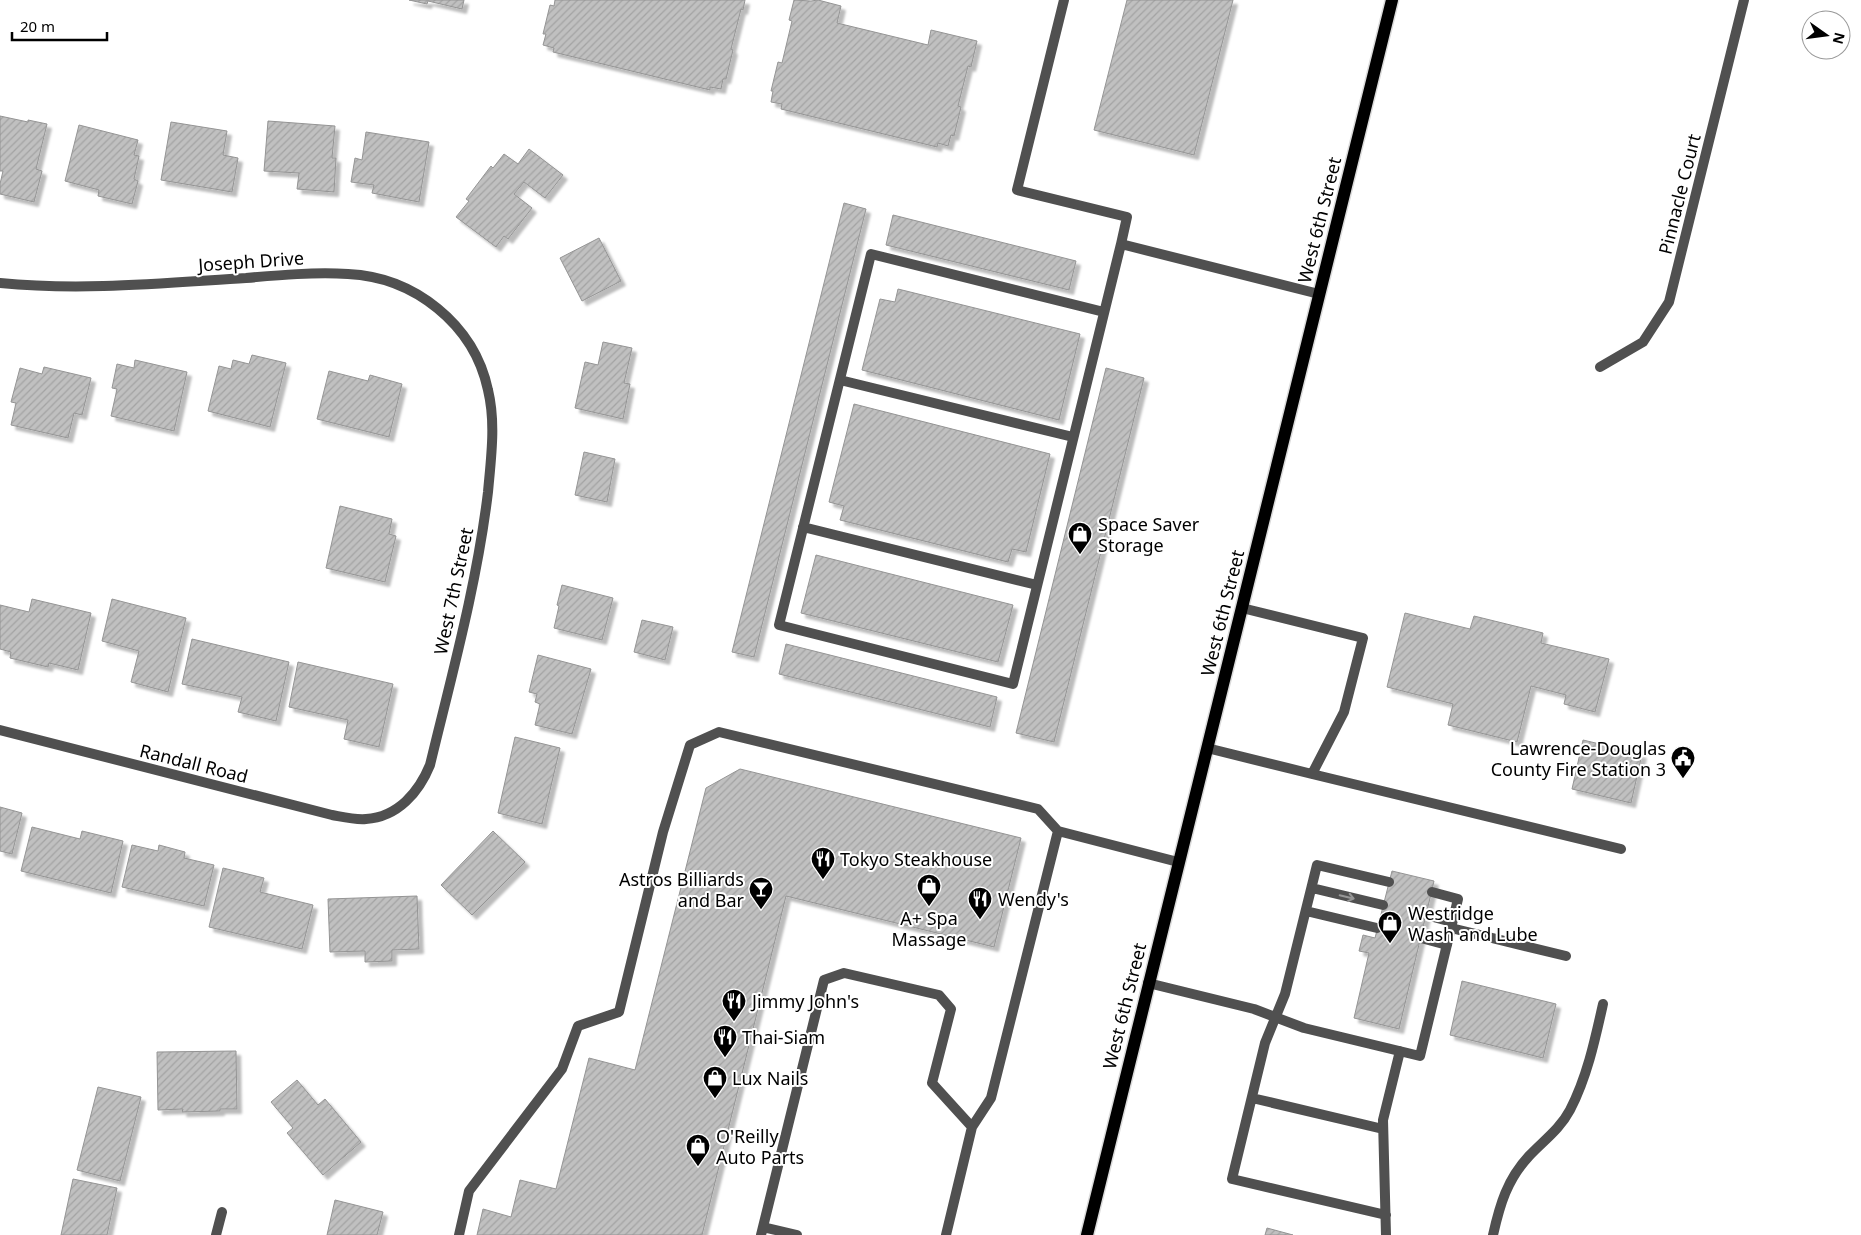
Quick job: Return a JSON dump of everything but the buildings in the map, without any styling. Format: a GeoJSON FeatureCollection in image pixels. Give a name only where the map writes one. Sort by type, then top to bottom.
{"type":"FeatureCollection","features":[{"type":"Feature","properties":{"kind":"main road","name":"West 6th Street"},"geometry":{"type":"LineString","coordinates":[[1086,1235],[1392,0]]}},
{"type":"Feature","properties":{"kind":"street"},"geometry":{"type":"LineString","coordinates":[[1064,0],[1017,190],[1127,217],[1121,244],[1013,684],[779,625],[871,254],[1104,312]]}},
{"type":"Feature","properties":{"kind":"street","name":"Pinnacle Court"},"geometry":{"type":"LineString","coordinates":[[1600,367],[1644,342],[1670,302],[1744,0]]}},
{"type":"Feature","properties":{"kind":"street"},"geometry":{"type":"LineString","coordinates":[[1121,244],[1319,294]]}},
{"type":"Feature","properties":{"kind":"street","name":"Joseph Drive"},"geometry":{"type":"LineString","coordinates":[[0,283],[32,286],[121,286],[322,273],[368,276],[389,280],[413,290],[425,298],[451,321],[474,352]]}},
{"type":"Feature","properties":{"kind":"street","name":"West 7th Street"},"geometry":{"type":"LineString","coordinates":[[382,816],[394,811],[406,801],[423,781],[430,764],[477,565],[490,476],[492,429],[488,389],[474,352]]}},
{"type":"Feature","properties":{"kind":"street"},"geometry":{"type":"LineString","coordinates":[[840,380],[1073,437]]}},
{"type":"Feature","properties":{"kind":"street"},"geometry":{"type":"LineString","coordinates":[[803,527],[1037,585]]}},
{"type":"Feature","properties":{"kind":"street"},"geometry":{"type":"LineString","coordinates":[[1242,608],[1363,638],[1344,712],[1312,774]]}},
{"type":"Feature","properties":{"kind":"street","name":"Randall Road"},"geometry":{"type":"LineString","coordinates":[[0,730],[332,815],[366,819],[382,816]]}},
{"type":"Feature","properties":{"kind":"street"},"geometry":{"type":"LineString","coordinates":[[459,1235],[469,1191],[562,1069],[578,1026],[619,1012],[663,832],[690,745],[719,732],[1038,809],[1058,831],[1178,862]]}},
{"type":"Feature","properties":{"kind":"street"},"geometry":{"type":"LineString","coordinates":[[1207,748],[1621,849]]}},
{"type":"Feature","properties":{"kind":"street"},"geometry":{"type":"LineString","coordinates":[[946,1235],[972,1127],[992,1098],[1058,831]]}},
{"type":"Feature","properties":{"kind":"street"},"geometry":{"type":"LineString","coordinates":[[1386,1215],[1232,1179],[1265,1043],[1285,994],[1317,865],[1389,882]]}},
{"type":"Feature","properties":{"kind":"street"},"geometry":{"type":"LineString","coordinates":[[1312,888],[1383,905]]}},
{"type":"Feature","properties":{"kind":"street"},"geometry":{"type":"LineString","coordinates":[[1148,983],[1254,1009],[1304,1028],[1420,1056],[1458,898],[1432,892]]}},
{"type":"Feature","properties":{"kind":"street"},"geometry":{"type":"LineString","coordinates":[[1306,911],[1377,928]]}},
{"type":"Feature","properties":{"kind":"street"},"geometry":{"type":"LineString","coordinates":[[1426,915],[1452,925],[1566,956]]}},
{"type":"Feature","properties":{"kind":"street"},"geometry":{"type":"LineString","coordinates":[[1421,938],[1447,945]]}},
{"type":"Feature","properties":{"kind":"street"},"geometry":{"type":"LineString","coordinates":[[797,1235],[762,1231],[824,980],[844,973],[939,995],[951,1010],[932,1083],[972,1127]]}},
{"type":"Feature","properties":{"kind":"street"},"geometry":{"type":"LineString","coordinates":[[1493,1235],[1501,1201],[1512,1179],[1529,1156],[1551,1136],[1570,1111],[1589,1063],[1603,1004]]}},
{"type":"Feature","properties":{"kind":"street"},"geometry":{"type":"LineString","coordinates":[[1386,1235],[1383,1120],[1400,1051]]}},
{"type":"Feature","properties":{"kind":"street"},"geometry":{"type":"LineString","coordinates":[[1252,1098],[1383,1129]]}},
{"type":"Feature","properties":{"kind":"street"},"geometry":{"type":"LineString","coordinates":[[216,1235],[222,1212]]}},
{"type":"Feature","properties":{"kind":"place","name":"Space Saver Storage"},"geometry":{"type":"Point","coordinates":[1080,555]}},
{"type":"Feature","properties":{"kind":"place","name":"Lawrence-Douglas County Fire Station 3"},"geometry":{"type":"Point","coordinates":[1683,779]}},
{"type":"Feature","properties":{"kind":"place","name":"Tokyo Steakhouse"},"geometry":{"type":"Point","coordinates":[823,880]}},
{"type":"Feature","properties":{"kind":"place","name":"A+ Spa Massage"},"geometry":{"type":"Point","coordinates":[929,907]}},
{"type":"Feature","properties":{"kind":"place","name":"Astros Billiards and Bar"},"geometry":{"type":"Point","coordinates":[761,910]}},
{"type":"Feature","properties":{"kind":"place","name":"Wendy's"},"geometry":{"type":"Point","coordinates":[980,920]}},
{"type":"Feature","properties":{"kind":"place","name":"Westridge Wash and Lube"},"geometry":{"type":"Point","coordinates":[1390,944]}},
{"type":"Feature","properties":{"kind":"place","name":"Jimmy John's"},"geometry":{"type":"Point","coordinates":[734,1022]}},
{"type":"Feature","properties":{"kind":"place","name":"Thai-Siam"},"geometry":{"type":"Point","coordinates":[725,1058]}},
{"type":"Feature","properties":{"kind":"place","name":"Lux Nails"},"geometry":{"type":"Point","coordinates":[715,1099]}},
{"type":"Feature","properties":{"kind":"place","name":"O'Reilly Auto Parts"},"geometry":{"type":"Point","coordinates":[698,1167]}}]}
